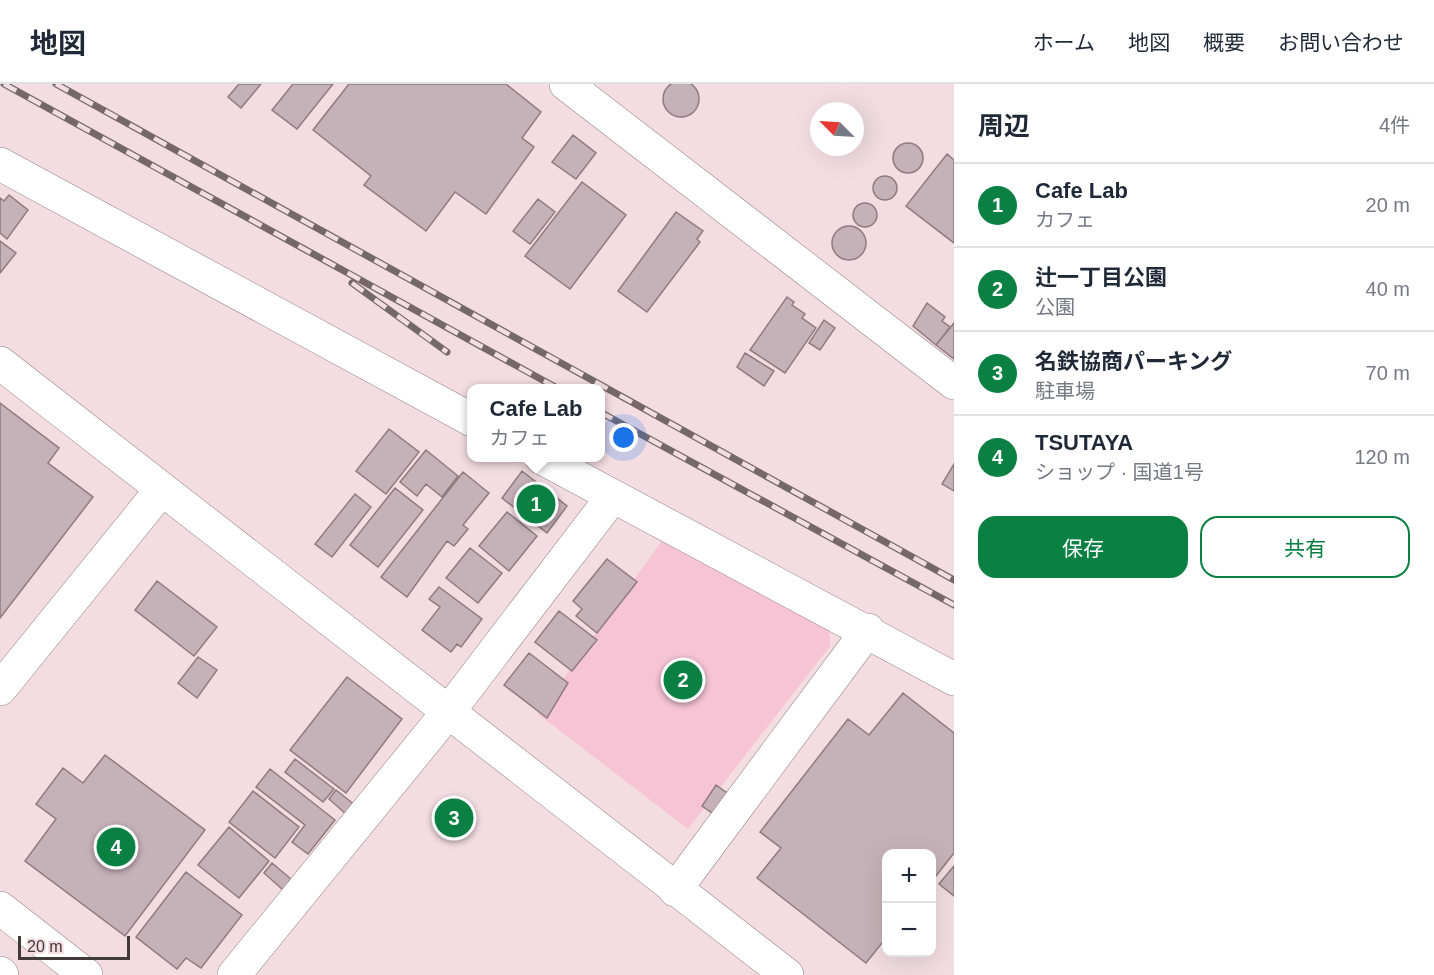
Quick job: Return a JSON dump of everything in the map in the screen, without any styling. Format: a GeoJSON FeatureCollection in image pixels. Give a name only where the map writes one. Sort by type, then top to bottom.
{"type":"FeatureCollection","features":[{"type":"Feature","properties":{"kind":"main road"},"geometry":{"type":"LineString","coordinates":[[566,84],[954,383]]}},
{"type":"Feature","properties":{"kind":"main road"},"geometry":{"type":"LineString","coordinates":[[0,164],[467,418]]}},
{"type":"Feature","properties":{"kind":"main road"},"geometry":{"type":"LineString","coordinates":[[0,363],[787,975]]}},
{"type":"Feature","properties":{"kind":"main road"},"geometry":{"type":"LineString","coordinates":[[549,462],[868,630],[954,679]]}},
{"type":"Feature","properties":{"kind":"main road"},"geometry":{"type":"LineString","coordinates":[[0,689],[162,489]]}},
{"type":"Feature","properties":{"kind":"main road"},"geometry":{"type":"LineString","coordinates":[[234,975],[449,711],[613,496]]}},
{"type":"Feature","properties":{"kind":"main road"},"geometry":{"type":"LineString","coordinates":[[675,890],[868,630]]}},
{"type":"Feature","properties":{"kind":"main road"},"geometry":{"type":"LineString","coordinates":[[0,908],[86,975]]}},
{"type":"Feature","properties":{"kind":"shaded area"},"geometry":{"type":"Polygon","coordinates":[[[666,535],[829,623],[830,646],[688,829],[538,714],[666,535]]]}},
{"type":"Feature","properties":{"kind":"building"},"geometry":{"type":"Polygon","coordinates":[[[681,81],[694,86],[699,99],[694,112],[681,117],[668,112],[663,99],[668,86],[681,81]]]}},
{"type":"Feature","properties":{"kind":"building"},"geometry":{"type":"Polygon","coordinates":[[[239,84],[261,84],[241,108],[228,97],[239,84]]]}},
{"type":"Feature","properties":{"kind":"building"},"geometry":{"type":"Polygon","coordinates":[[[293,84],[333,84],[297,129],[272,110],[293,84]]]}},
{"type":"Feature","properties":{"kind":"building"},"geometry":{"type":"Polygon","coordinates":[[[349,84],[506,84],[541,112],[522,138],[534,147],[486,214],[455,192],[426,231],[364,185],[371,176],[313,130],[349,84]]]}},
{"type":"Feature","properties":{"kind":"building"},"geometry":{"type":"Polygon","coordinates":[[[573,135],[596,153],[576,179],[552,162],[573,135]]]}},
{"type":"Feature","properties":{"kind":"building"},"geometry":{"type":"Polygon","coordinates":[[[908,143],[919,147],[923,158],[919,169],[908,173],[897,169],[893,158],[897,147],[908,143]]]}},
{"type":"Feature","properties":{"kind":"building"},"geometry":{"type":"Polygon","coordinates":[[[947,154],[954,160],[954,243],[906,206],[947,154]]]}},
{"type":"Feature","properties":{"kind":"building"},"geometry":{"type":"Polygon","coordinates":[[[885,176],[894,179],[897,188],[894,197],[885,200],[876,197],[873,188],[876,179],[885,176]]]}},
{"type":"Feature","properties":{"kind":"building"},"geometry":{"type":"Polygon","coordinates":[[[582,182],[626,215],[570,289],[525,256],[582,182]]]}},
{"type":"Feature","properties":{"kind":"building"},"geometry":{"type":"Polygon","coordinates":[[[9,195],[28,210],[7,239],[0,233],[0,198],[4,201],[9,195]]]}},
{"type":"Feature","properties":{"kind":"building"},"geometry":{"type":"Polygon","coordinates":[[[538,199],[555,212],[530,244],[513,231],[538,199]]]}},
{"type":"Feature","properties":{"kind":"building"},"geometry":{"type":"Polygon","coordinates":[[[865,203],[873,207],[877,215],[873,223],[865,227],[857,223],[853,215],[857,207],[865,203]]]}},
{"type":"Feature","properties":{"kind":"building"},"geometry":{"type":"Polygon","coordinates":[[[676,212],[703,231],[697,239],[700,242],[647,312],[618,291],[676,212]]]}},
{"type":"Feature","properties":{"kind":"building"},"geometry":{"type":"Polygon","coordinates":[[[849,226],[861,231],[866,243],[861,255],[849,260],[837,255],[832,243],[837,231],[849,226]]]}},
{"type":"Feature","properties":{"kind":"building"},"geometry":{"type":"Polygon","coordinates":[[[0,241],[16,253],[0,273],[0,241]]]}},
{"type":"Feature","properties":{"kind":"building"},"geometry":{"type":"Polygon","coordinates":[[[787,297],[794,302],[792,305],[805,314],[802,318],[816,328],[785,373],[750,350],[787,297]]]}},
{"type":"Feature","properties":{"kind":"building"},"geometry":{"type":"Polygon","coordinates":[[[927,303],[945,317],[942,321],[950,327],[936,345],[913,326],[927,303]]]}},
{"type":"Feature","properties":{"kind":"building"},"geometry":{"type":"Polygon","coordinates":[[[824,320],[835,328],[820,350],[809,343],[824,320]]]}},
{"type":"Feature","properties":{"kind":"building"},"geometry":{"type":"Polygon","coordinates":[[[954,323],[954,359],[936,345],[954,323]]]}},
{"type":"Feature","properties":{"kind":"building"},"geometry":{"type":"Polygon","coordinates":[[[745,353],[774,371],[764,386],[737,367],[745,353]]]}},
{"type":"Feature","properties":{"kind":"building"},"geometry":{"type":"Polygon","coordinates":[[[0,403],[59,448],[48,463],[93,497],[0,618],[0,403]]]}},
{"type":"Feature","properties":{"kind":"building"},"geometry":{"type":"Polygon","coordinates":[[[389,429],[419,452],[386,494],[356,471],[389,429]]]}},
{"type":"Feature","properties":{"kind":"building"},"geometry":{"type":"Polygon","coordinates":[[[426,450],[458,476],[442,497],[426,484],[417,496],[400,482],[426,450]]]}},
{"type":"Feature","properties":{"kind":"building"},"geometry":{"type":"Polygon","coordinates":[[[954,464],[954,491],[942,484],[954,464]]]}},
{"type":"Feature","properties":{"kind":"building"},"geometry":{"type":"Polygon","coordinates":[[[522,471],[567,506],[547,533],[502,498],[522,471]]]}},
{"type":"Feature","properties":{"kind":"building"},"geometry":{"type":"Polygon","coordinates":[[[463,472],[489,493],[463,525],[468,529],[454,546],[447,541],[407,597],[381,577],[463,472]]]}},
{"type":"Feature","properties":{"kind":"building"},"geometry":{"type":"Polygon","coordinates":[[[395,488],[423,510],[378,567],[350,545],[395,488]]]}},
{"type":"Feature","properties":{"kind":"building"},"geometry":{"type":"Polygon","coordinates":[[[355,494],[371,507],[332,557],[315,544],[355,494]]]}},
{"type":"Feature","properties":{"kind":"building"},"geometry":{"type":"Polygon","coordinates":[[[507,512],[537,536],[509,571],[479,546],[507,512]]]}},
{"type":"Feature","properties":{"kind":"building"},"geometry":{"type":"Polygon","coordinates":[[[470,548],[502,573],[478,603],[446,578],[470,548]]]}},
{"type":"Feature","properties":{"kind":"building"},"geometry":{"type":"Polygon","coordinates":[[[607,559],[637,582],[597,633],[576,616],[582,609],[573,601],[607,559]]]}},
{"type":"Feature","properties":{"kind":"building"},"geometry":{"type":"Polygon","coordinates":[[[157,581],[217,627],[194,656],[135,610],[157,581]]]}},
{"type":"Feature","properties":{"kind":"building"},"geometry":{"type":"Polygon","coordinates":[[[439,587],[482,619],[461,647],[457,644],[451,652],[422,630],[440,607],[429,599],[439,587]]]}},
{"type":"Feature","properties":{"kind":"building"},"geometry":{"type":"Polygon","coordinates":[[[559,611],[597,640],[572,671],[535,642],[559,611]]]}},
{"type":"Feature","properties":{"kind":"building"},"geometry":{"type":"Polygon","coordinates":[[[529,653],[568,683],[547,718],[504,685],[529,653]]]}},
{"type":"Feature","properties":{"kind":"building"},"geometry":{"type":"Polygon","coordinates":[[[198,657],[217,670],[197,698],[178,683],[198,657]]]}},
{"type":"Feature","properties":{"kind":"building"},"geometry":{"type":"Polygon","coordinates":[[[347,677],[402,719],[346,793],[290,750],[347,677]]]}},
{"type":"Feature","properties":{"kind":"building"},"geometry":{"type":"Polygon","coordinates":[[[903,693],[954,733],[954,853],[936,876],[936,849],[882,849],[882,943],[866,963],[757,878],[781,848],[760,832],[848,719],[869,735],[903,693]]]}},
{"type":"Feature","properties":{"kind":"building"},"geometry":{"type":"Polygon","coordinates":[[[105,755],[205,830],[125,936],[25,861],[56,819],[36,804],[63,768],[83,783],[105,755]]]}},
{"type":"Feature","properties":{"kind":"building"},"geometry":{"type":"Polygon","coordinates":[[[295,759],[334,789],[323,802],[285,772],[295,759]]]}},
{"type":"Feature","properties":{"kind":"building"},"geometry":{"type":"Polygon","coordinates":[[[270,769],[335,820],[308,854],[292,842],[305,825],[256,787],[270,769]]]}},
{"type":"Feature","properties":{"kind":"building"},"geometry":{"type":"Polygon","coordinates":[[[716,785],[730,795],[715,815],[702,806],[716,785]]]}},
{"type":"Feature","properties":{"kind":"building"},"geometry":{"type":"Polygon","coordinates":[[[336,790],[355,805],[347,815],[329,799],[336,790]]]}},
{"type":"Feature","properties":{"kind":"building"},"geometry":{"type":"Polygon","coordinates":[[[253,791],[299,827],[275,858],[229,822],[253,791]]]}},
{"type":"Feature","properties":{"kind":"building"},"geometry":{"type":"Polygon","coordinates":[[[229,827],[269,861],[239,898],[198,865],[229,827]]]}},
{"type":"Feature","properties":{"kind":"building"},"geometry":{"type":"Polygon","coordinates":[[[272,863],[291,879],[283,890],[264,873],[272,863]]]}},
{"type":"Feature","properties":{"kind":"building"},"geometry":{"type":"Polygon","coordinates":[[[954,866],[954,896],[939,884],[954,866]]]}},
{"type":"Feature","properties":{"kind":"building"},"geometry":{"type":"Polygon","coordinates":[[[186,872],[242,915],[201,968],[186,958],[177,969],[136,937],[186,872]]]}},
{"type":"Feature","properties":{"kind":"railway"},"geometry":{"type":"LineString","coordinates":[[4,84],[550,384]]}},
{"type":"Feature","properties":{"kind":"railway"},"geometry":{"type":"LineString","coordinates":[[56,84],[599,384]]}},
{"type":"Feature","properties":{"kind":"railway"},"geometry":{"type":"LineString","coordinates":[[352,283],[447,352]]}},
{"type":"Feature","properties":{"kind":"railway"},"geometry":{"type":"LineString","coordinates":[[605,387],[954,580]]}},
{"type":"Feature","properties":{"kind":"railway"},"geometry":{"type":"LineString","coordinates":[[605,415],[954,605]]}},
{"type":"Feature","properties":{"kind":"place","name":"Cafe Lab"},"geometry":{"type":"Point","coordinates":[536,504]}},
{"type":"Feature","properties":{"kind":"place","name":"辻一丁目公園"},"geometry":{"type":"Point","coordinates":[683,680]}},
{"type":"Feature","properties":{"kind":"place","name":"名鉄協商パーキング"},"geometry":{"type":"Point","coordinates":[454,818]}},
{"type":"Feature","properties":{"kind":"place","name":"TSUTAYA"},"geometry":{"type":"Point","coordinates":[116,847]}}]}
